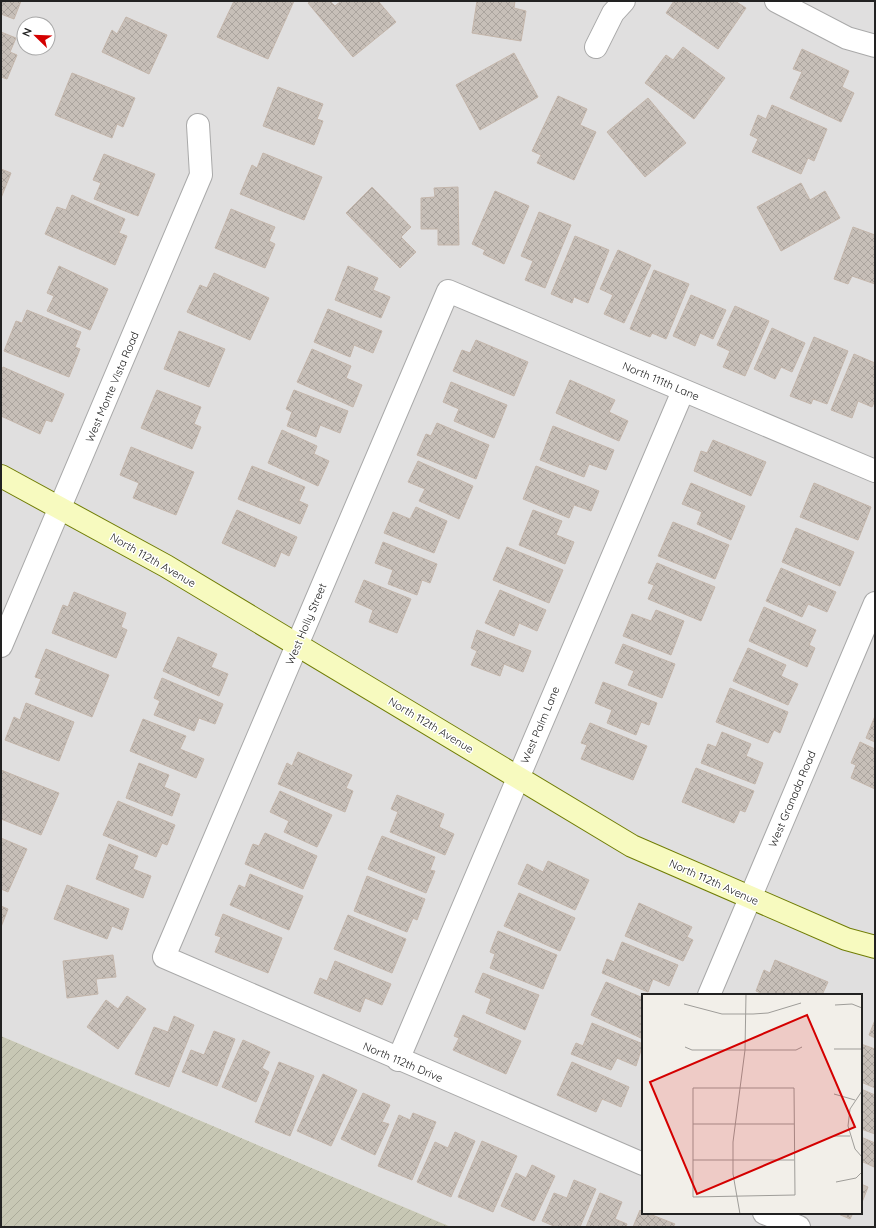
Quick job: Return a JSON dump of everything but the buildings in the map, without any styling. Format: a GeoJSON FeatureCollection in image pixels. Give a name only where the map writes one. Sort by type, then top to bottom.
{"type":"FeatureCollection","features":[{"type":"Feature","properties":{"kind":"street"},"geometry":{"type":"LineString","coordinates":[[596,46],[613,13],[624,1]]}},
{"type":"Feature","properties":{"kind":"street"},"geometry":{"type":"LineString","coordinates":[[776,1],[847,38],[875,46]]}},
{"type":"Feature","properties":{"kind":"street","name":"West Monte Vista Road"},"geometry":{"type":"LineString","coordinates":[[1,646],[201,175],[198,125]]}},
{"type":"Feature","properties":{"kind":"street","name":"North 111th Lane"},"geometry":{"type":"LineString","coordinates":[[448,291],[875,471]]}},
{"type":"Feature","properties":{"kind":"street","name":"West Holly Street"},"geometry":{"type":"LineString","coordinates":[[164,957],[448,291]]}},
{"type":"Feature","properties":{"kind":"street","name":"West Palm Lane"},"geometry":{"type":"LineString","coordinates":[[398,1060],[683,390]]}},
{"type":"Feature","properties":{"kind":"street","name":"North 112th Avenue"},"geometry":{"type":"LineString","coordinates":[[1,476],[166,566],[632,846],[846,939],[875,947]]}},
{"type":"Feature","properties":{"kind":"street","name":"West Granada Road"},"geometry":{"type":"LineString","coordinates":[[709,994],[875,603]]}},
{"type":"Feature","properties":{"kind":"street","name":"North 112th Drive"},"geometry":{"type":"LineString","coordinates":[[164,957],[398,1060],[641,1159]]}},
{"type":"Feature","properties":{"kind":"street"},"geometry":{"type":"LineString","coordinates":[[766,1214],[799,1227]]}},
{"type":"Feature","properties":{"kind":"shaded area"},"geometry":{"type":"Polygon","coordinates":[[[1,1],[875,1],[875,1227],[451,1227],[1,1036],[1,1]]]}},
{"type":"Feature","properties":{"kind":"shaded area"},"geometry":{"type":"Polygon","coordinates":[[[1,1036],[451,1227],[1,1227],[1,1036]]]}}]}
